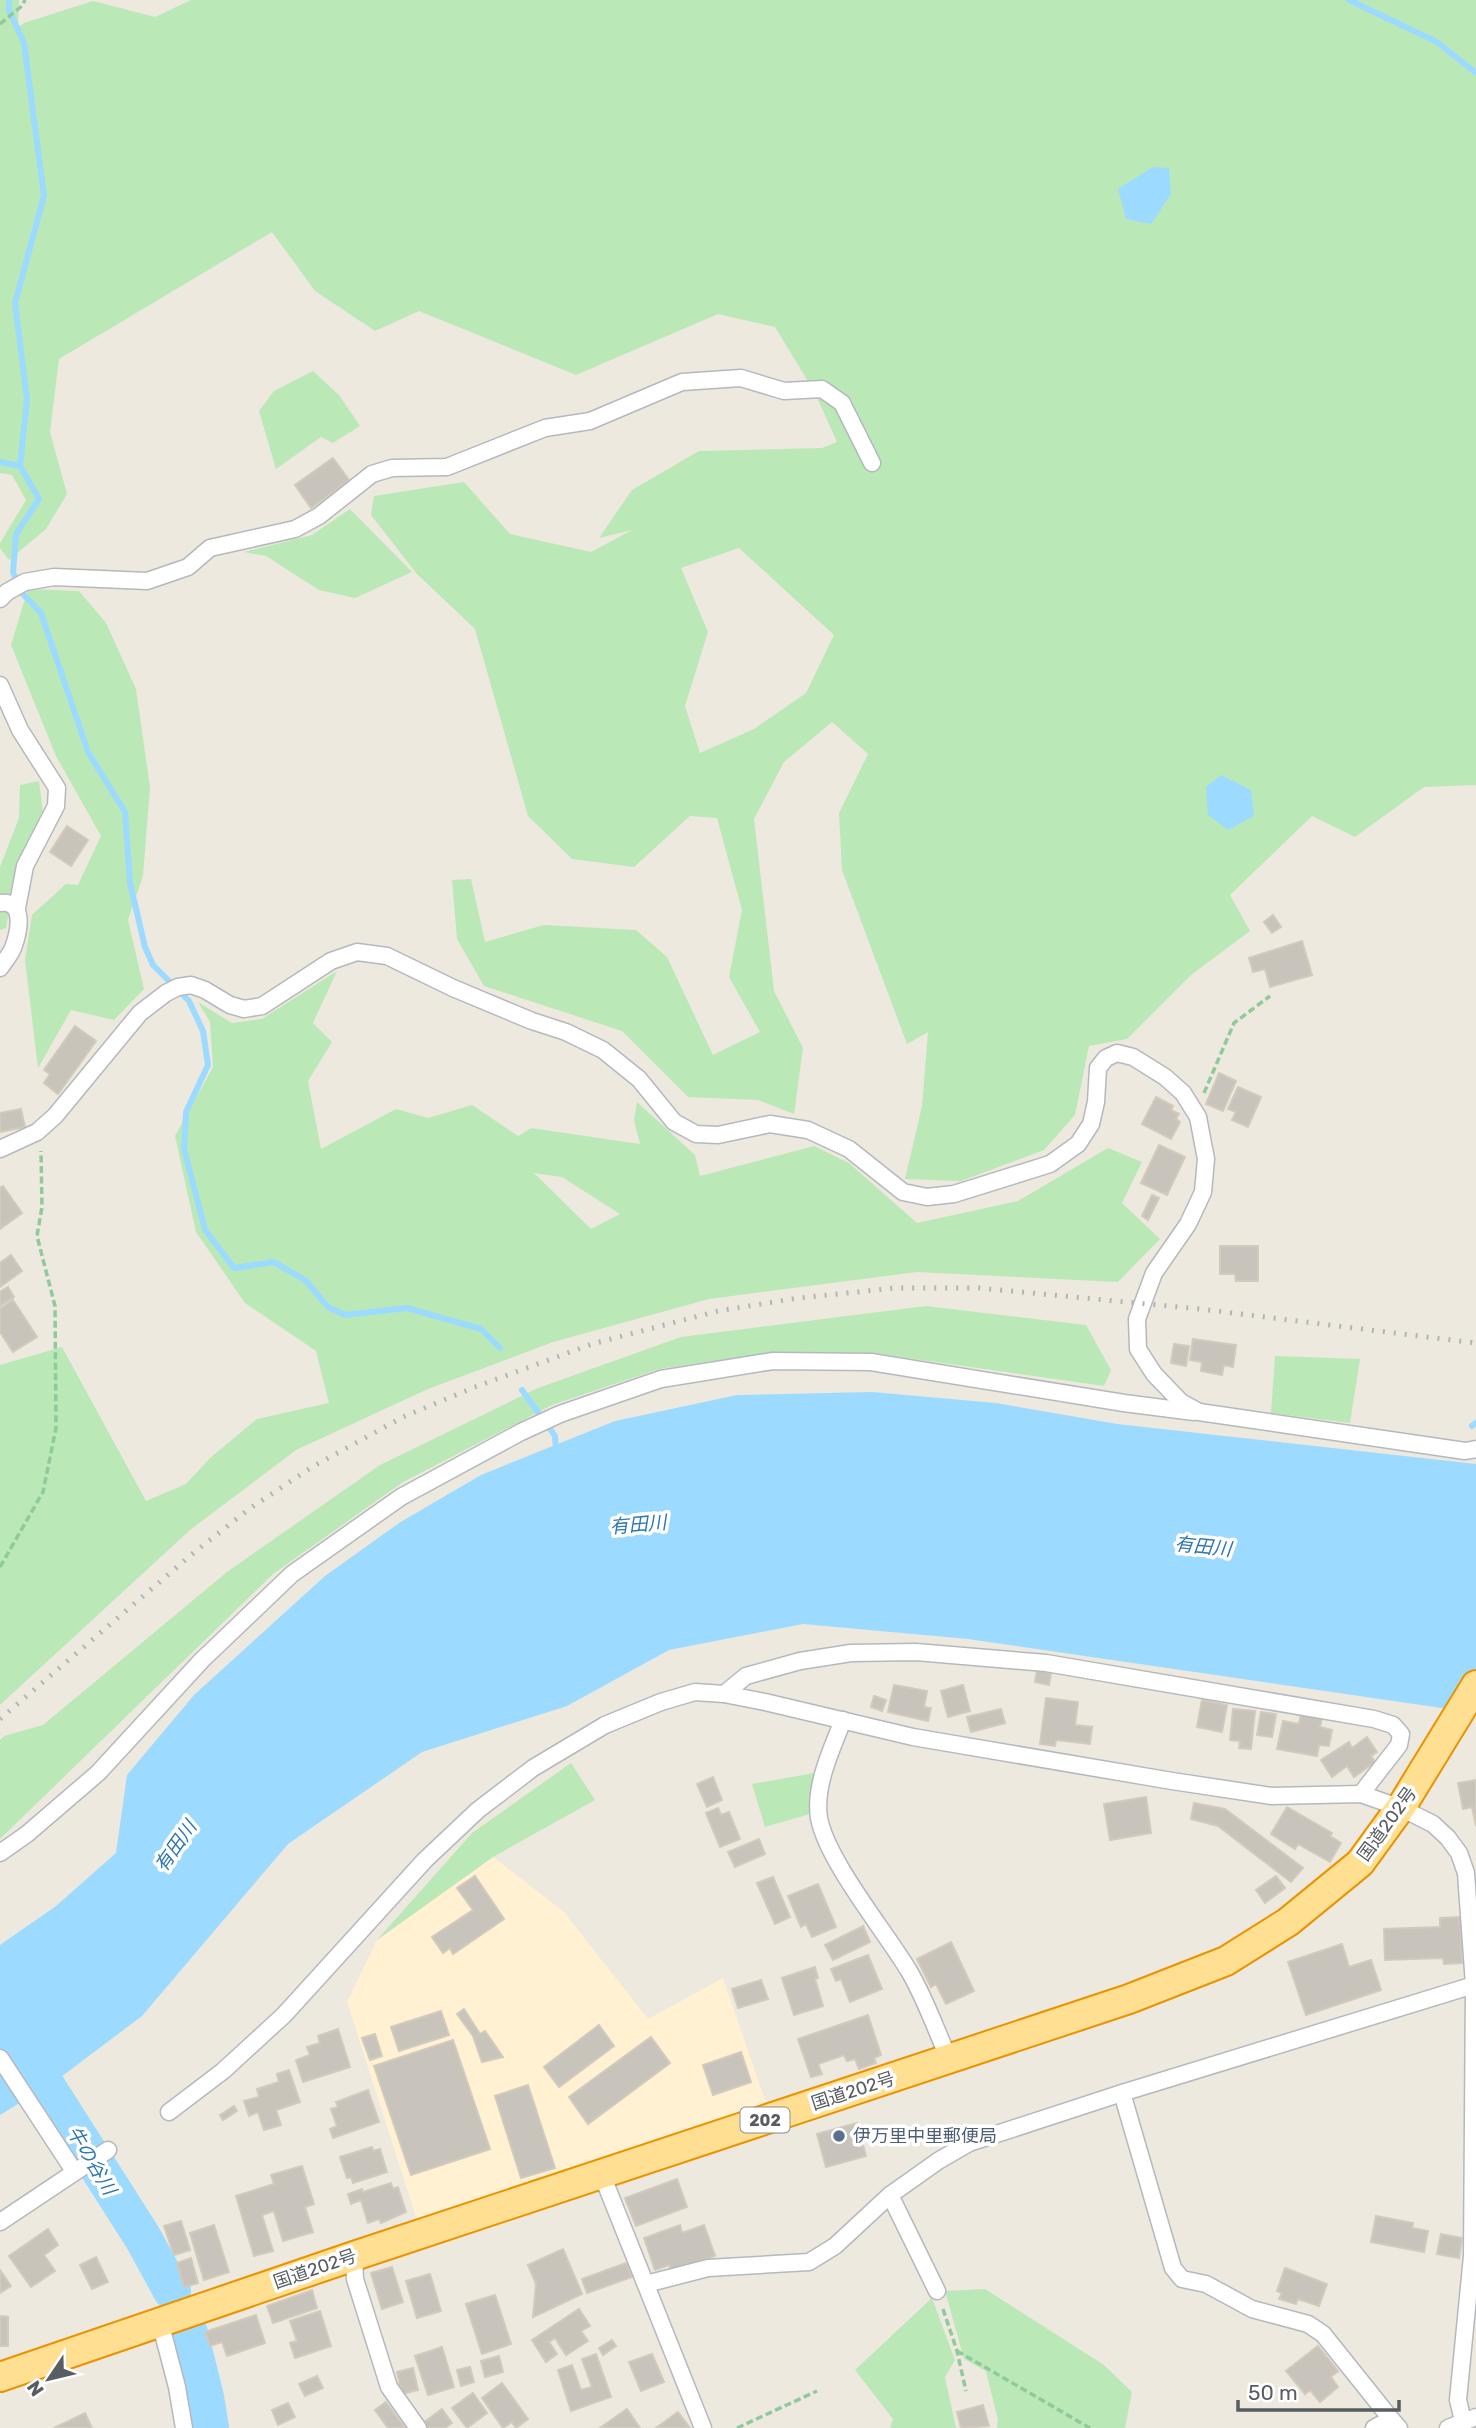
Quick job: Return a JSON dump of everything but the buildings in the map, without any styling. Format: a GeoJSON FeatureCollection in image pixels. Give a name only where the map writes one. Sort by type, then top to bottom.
{"type":"FeatureCollection","features":[{"type":"Feature","properties":{"kind":"highway","name":"国道202号"},"geometry":{"type":"LineString","coordinates":[[0,2377],[354,2256],[1129,1999],[1226,1961],[1289,1922],[1360,1863],[1401,1808],[1476,1685]]}},
{"type":"Feature","properties":{"kind":"street"},"geometry":{"type":"LineString","coordinates":[[4,595],[25,582],[54,577],[147,581],[188,567],[211,548],[295,529],[319,516],[372,474],[392,468],[447,467],[545,428],[590,421],[682,382],[741,378],[784,391],[822,389],[842,403],[872,463]]}},
{"type":"Feature","properties":{"kind":"street"},"geometry":{"type":"LineString","coordinates":[[0,685],[20,730],[57,788],[56,806],[25,866],[17,908],[20,916],[13,948],[0,968]]}},
{"type":"Feature","properties":{"kind":"street"},"geometry":{"type":"LineString","coordinates":[[0,903],[10,903],[17,908]]}},
{"type":"Feature","properties":{"kind":"street"},"geometry":{"type":"LineString","coordinates":[[0,1149],[37,1132],[55,1116],[140,1013],[166,993],[191,985],[205,989],[230,1005],[244,1009],[262,1006],[331,961],[357,952],[387,956],[453,988],[566,1032],[603,1050],[639,1079],[674,1122],[696,1134],[718,1135],[770,1124],[808,1130],[849,1149],[903,1192],[927,1197],[954,1194],[1050,1164],[1078,1144],[1091,1124],[1094,1113],[1098,1068],[1106,1058],[1117,1053],[1133,1057],[1165,1077],[1183,1093],[1198,1117],[1206,1159],[1203,1192],[1188,1224],[1154,1273],[1137,1318],[1138,1349],[1154,1374],[1181,1402],[1199,1412]]}},
{"type":"Feature","properties":{"kind":"street"},"geometry":{"type":"LineString","coordinates":[[0,1853],[27,1834],[98,1773],[202,1660],[292,1574],[401,1497],[522,1432],[560,1414],[661,1379],[773,1361],[871,1362],[1124,1403],[1465,1451],[1476,1449]]}},
{"type":"Feature","properties":{"kind":"street"},"geometry":{"type":"LineString","coordinates":[[724,1694],[746,1676],[800,1661],[850,1653],[916,1652],[1046,1662],[1374,1719],[1393,1725],[1401,1734],[1399,1745],[1361,1794]]}},
{"type":"Feature","properties":{"kind":"street"},"geometry":{"type":"LineString","coordinates":[[169,2112],[223,2071],[284,2015],[425,1860],[478,1810],[533,1768],[605,1725],[661,1702],[695,1692],[724,1694],[913,1737],[1272,1796],[1361,1794],[1401,1808],[1433,1824],[1459,1853],[1466,1873],[1474,1985],[1472,2256],[1458,2400],[1462,2422]]}},
{"type":"Feature","properties":{"kind":"street"},"geometry":{"type":"LineString","coordinates":[[843,1720],[827,1761],[819,1798],[820,1818],[830,1846],[843,1869],[912,1975],[949,2059]]}},
{"type":"Feature","properties":{"kind":"street"},"geometry":{"type":"LineString","coordinates":[[646,2284],[708,2269],[808,2262],[835,2246],[890,2195],[970,2143],[1122,2092],[1474,1985]]}},
{"type":"Feature","properties":{"kind":"street"},"geometry":{"type":"LineString","coordinates":[[0,2058],[74,2171]]}},
{"type":"Feature","properties":{"kind":"street"},"geometry":{"type":"LineString","coordinates":[[1122,2092],[1173,2268],[1182,2279],[1206,2284],[1252,2309],[1308,2324],[1323,2334],[1395,2424],[1374,2428]]}},
{"type":"Feature","properties":{"kind":"street"},"geometry":{"type":"LineString","coordinates":[[0,2222],[108,2150]]}},
{"type":"Feature","properties":{"kind":"street"},"geometry":{"type":"LineString","coordinates":[[602,2175],[703,2428]]}},
{"type":"Feature","properties":{"kind":"street"},"geometry":{"type":"LineString","coordinates":[[890,2195],[937,2291]]}},
{"type":"Feature","properties":{"kind":"street"},"geometry":{"type":"LineString","coordinates":[[354,2256],[355,2279],[389,2387],[418,2428]]}},
{"type":"Feature","properties":{"kind":"street"},"geometry":{"type":"LineString","coordinates":[[160,2322],[177,2387],[184,2428]]}},
{"type":"Feature","properties":{"kind":"path"},"geometry":{"type":"LineString","coordinates":[[1,23],[22,6],[25,0]]}},
{"type":"Feature","properties":{"kind":"path"},"geometry":{"type":"LineString","coordinates":[[1198,1117],[1201,1100],[1234,1023],[1269,996]]}},
{"type":"Feature","properties":{"kind":"path"},"geometry":{"type":"LineString","coordinates":[[0,1567],[43,1492],[56,1428],[55,1306],[37,1236],[42,1207],[41,1146],[37,1132]]}},
{"type":"Feature","properties":{"kind":"path"},"geometry":{"type":"LineString","coordinates":[[937,2291],[957,2351],[966,2391]]}},
{"type":"Feature","properties":{"kind":"path"},"geometry":{"type":"LineString","coordinates":[[957,2351],[1090,2428]]}},
{"type":"Feature","properties":{"kind":"path"},"geometry":{"type":"LineString","coordinates":[[737,2428],[817,2391]]}},
{"type":"Feature","properties":{"kind":"shaded area"},"geometry":{"type":"Polygon","coordinates":[[[493,1857],[564,1912],[648,2019],[723,1978],[767,2106],[569,2168],[417,2220],[347,2002],[377,1940],[493,1857]]]}},
{"type":"Feature","properties":{"kind":"green space"},"geometry":{"type":"Polygon","coordinates":[[[0,0],[19,0],[18,27],[93,1],[155,17],[191,0],[1476,0],[1476,785],[1424,787],[1355,837],[1312,816],[1230,895],[1250,931],[1191,975],[1127,1039],[1089,1046],[1075,1115],[1044,1150],[961,1181],[905,1179],[922,1106],[928,1032],[907,1044],[842,870],[839,813],[868,754],[832,722],[784,762],[754,819],[774,991],[803,1048],[794,1114],[758,1100],[688,1097],[622,1031],[484,986],[457,939],[452,880],[471,879],[485,942],[544,925],[636,930],[667,957],[713,1055],[760,1032],[729,977],[742,910],[717,818],[690,816],[634,867],[572,859],[528,816],[475,629],[417,574],[371,515],[374,496],[464,482],[510,534],[591,552],[632,530],[599,538],[632,490],[699,451],[822,448],[837,442],[814,391],[775,327],[718,314],[576,375],[419,311],[375,331],[315,291],[272,232],[59,359],[50,432],[67,494],[46,529],[9,560],[0,548],[0,543],[26,500],[12,475],[0,473],[0,0]],[[739,548],[681,568],[708,632],[685,706],[700,753],[754,729],[806,693],[834,635],[739,548]]]}},
{"type":"Feature","properties":{"kind":"green space"},"geometry":{"type":"Polygon","coordinates":[[[313,371],[339,395],[360,426],[333,443],[321,437],[276,469],[259,411],[274,391],[313,371]]]}},
{"type":"Feature","properties":{"kind":"green space"},"geometry":{"type":"Polygon","coordinates":[[[350,509],[412,572],[355,598],[319,590],[266,556],[244,552],[312,535],[350,509]]]}},
{"type":"Feature","properties":{"kind":"green space"},"geometry":{"type":"Polygon","coordinates":[[[28,589],[79,591],[106,623],[136,689],[150,787],[143,876],[128,920],[144,989],[114,1020],[71,1010],[38,1068],[25,960],[32,915],[66,884],[78,885],[101,836],[56,756],[11,645],[28,589]]]}},
{"type":"Feature","properties":{"kind":"green space"},"geometry":{"type":"Polygon","coordinates":[[[39,781],[44,821],[16,865],[6,928],[0,930],[0,867],[19,818],[20,785],[39,781]]]}},
{"type":"Feature","properties":{"kind":"green space"},"geometry":{"type":"Polygon","coordinates":[[[337,971],[313,1023],[332,1042],[308,1081],[321,1149],[396,1109],[428,1118],[472,1105],[518,1136],[531,1128],[640,1144],[634,1120],[637,1102],[695,1155],[700,1176],[814,1146],[849,1163],[917,1223],[1018,1201],[1108,1148],[1142,1162],[1122,1203],[1160,1239],[1118,1282],[917,1272],[709,1299],[553,1342],[428,1389],[296,1450],[190,1530],[0,1705],[0,1365],[62,1347],[146,1501],[186,1484],[210,1458],[257,1419],[329,1403],[316,1351],[245,1303],[196,1232],[175,1136],[213,1067],[210,1022],[198,1002],[232,1023],[262,1019],[337,971]],[[534,1173],[591,1229],[620,1214],[562,1177],[534,1173]]]}},
{"type":"Feature","properties":{"kind":"green space"},"geometry":{"type":"Polygon","coordinates":[[[926,1306],[1086,1325],[1111,1370],[1104,1386],[879,1354],[775,1352],[659,1369],[552,1405],[403,1482],[273,1574],[0,1839],[0,1740],[4,1736],[43,1725],[227,1572],[380,1465],[538,1388],[681,1337],[926,1306]]]}},
{"type":"Feature","properties":{"kind":"green space"},"geometry":{"type":"Polygon","coordinates":[[[1275,1356],[1360,1359],[1350,1423],[1271,1413],[1275,1356]]]}},
{"type":"Feature","properties":{"kind":"green space"},"geometry":{"type":"Polygon","coordinates":[[[571,1763],[595,1800],[493,1857],[377,1940],[472,1833],[571,1763]]]}},
{"type":"Feature","properties":{"kind":"green space"},"geometry":{"type":"Polygon","coordinates":[[[814,1773],[810,1814],[765,1827],[752,1784],[814,1773]]]}},
{"type":"Feature","properties":{"kind":"green space"},"geometry":{"type":"Polygon","coordinates":[[[985,2289],[1104,2365],[1132,2392],[1125,2428],[997,2428],[998,2420],[986,2371],[964,2359],[945,2291],[985,2289]]]}},
{"type":"Feature","properties":{"kind":"green space"},"geometry":{"type":"Polygon","coordinates":[[[932,2298],[955,2360],[945,2377],[956,2428],[890,2428],[893,2419],[855,2370],[932,2298]]]}},
{"type":"Feature","properties":{"kind":"water"},"geometry":{"type":"Polygon","coordinates":[[[1153,167],[1169,168],[1171,194],[1151,224],[1126,219],[1118,189],[1153,167]]]}},
{"type":"Feature","properties":{"kind":"water"},"geometry":{"type":"Polygon","coordinates":[[[1221,775],[1251,790],[1254,816],[1228,830],[1208,815],[1206,787],[1221,775]]]}},
{"type":"Feature","properties":{"kind":"water","name":"有田川"},"geometry":{"type":"Polygon","coordinates":[[[872,1392],[996,1403],[1117,1424],[1476,1464],[1476,1713],[968,1639],[803,1624],[669,1650],[567,1706],[422,1752],[288,1844],[142,2016],[57,2080],[0,2115],[0,1945],[56,1906],[116,1853],[127,1775],[194,1695],[325,1576],[399,1523],[481,1475],[615,1421],[737,1395],[872,1392]]]}},
{"type":"Feature","properties":{"kind":"waterway"},"geometry":{"type":"LineString","coordinates":[[9,0],[9,10],[24,43],[44,196],[15,303],[27,399],[20,466],[39,499],[16,534],[13,572],[21,592],[41,613],[88,752],[125,812],[130,883],[145,947],[153,965],[189,1001],[203,1031],[208,1065],[186,1112],[184,1149],[205,1230],[234,1268],[274,1262],[305,1280],[328,1307],[345,1315],[407,1308],[481,1329],[500,1348]]}},
{"type":"Feature","properties":{"kind":"waterway"},"geometry":{"type":"LineString","coordinates":[[1349,0],[1437,42],[1476,73]]}},
{"type":"Feature","properties":{"kind":"waterway"},"geometry":{"type":"LineString","coordinates":[[0,462],[20,466]]}},
{"type":"Feature","properties":{"kind":"waterway"},"geometry":{"type":"LineString","coordinates":[[522,1390],[555,1436],[556,1451]]}},
{"type":"Feature","properties":{"kind":"waterway"},"geometry":{"type":"LineString","coordinates":[[1472,1426],[1476,1423]]}},
{"type":"Feature","properties":{"kind":"waterway","name":"牛の谷川"},"geometry":{"type":"LineString","coordinates":[[12,2048],[45,2084],[143,2238],[172,2291]]}},
{"type":"Feature","properties":{"kind":"waterway","name":"牛の谷川"},"geometry":{"type":"LineString","coordinates":[[189,2333],[210,2428]]}},
{"type":"Feature","properties":{"kind":"railway"},"geometry":{"type":"LineString","coordinates":[[0,1719],[191,1555],[249,1509],[312,1467],[403,1417],[475,1387],[592,1344],[718,1311],[799,1298],[895,1288],[979,1288],[1200,1309],[1476,1343]]}},
{"type":"Feature","properties":{"kind":"place","name":"伊万里中里郵便局"},"geometry":{"type":"Point","coordinates":[839,2136]}}]}
